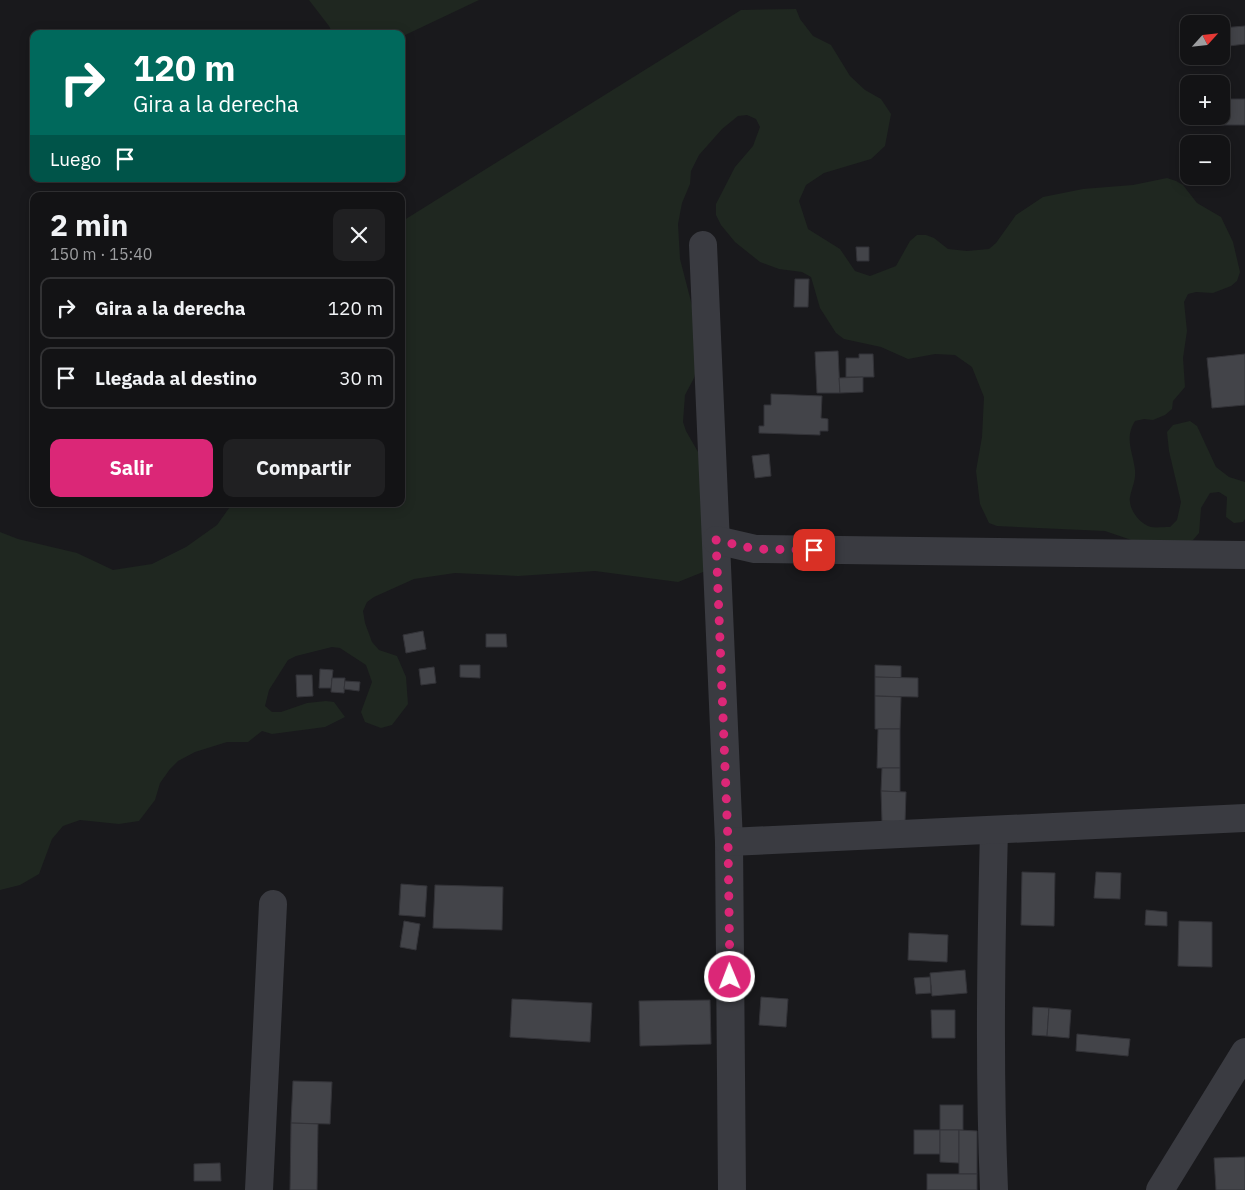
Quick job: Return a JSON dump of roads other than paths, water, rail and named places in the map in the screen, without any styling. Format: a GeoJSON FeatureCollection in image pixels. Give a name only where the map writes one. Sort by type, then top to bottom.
{"type":"FeatureCollection","features":[{"type":"Feature","properties":{"kind":"street"},"geometry":{"type":"LineString","coordinates":[[703,244],[728,842],[732,1190]]}},
{"type":"Feature","properties":{"kind":"street"},"geometry":{"type":"LineString","coordinates":[[716,540],[755,549],[1245,555]]}},
{"type":"Feature","properties":{"kind":"street"},"geometry":{"type":"LineString","coordinates":[[728,842],[1245,818]]}},
{"type":"Feature","properties":{"kind":"street"},"geometry":{"type":"LineString","coordinates":[[994,830],[992,988],[994,1190]]}},
{"type":"Feature","properties":{"kind":"street"},"geometry":{"type":"LineString","coordinates":[[260,1190],[273,904]]}},
{"type":"Feature","properties":{"kind":"street"},"geometry":{"type":"LineString","coordinates":[[1160,1190],[1245,1052]]}}]}
